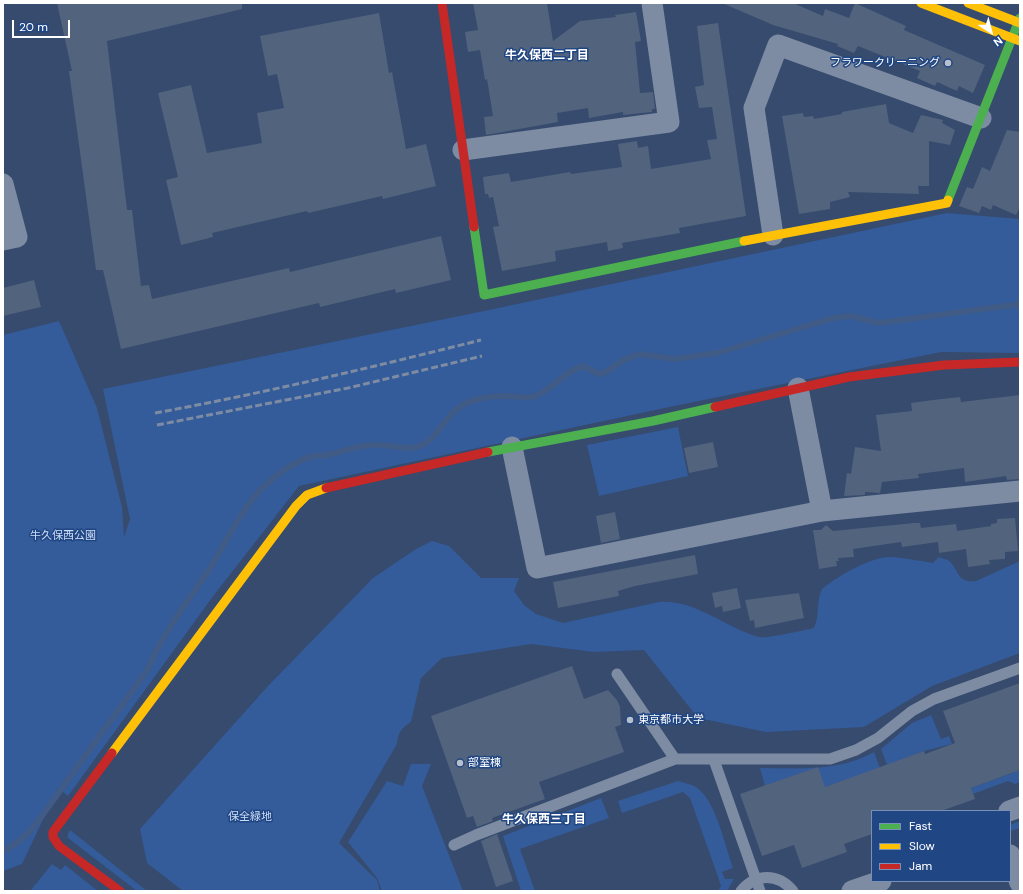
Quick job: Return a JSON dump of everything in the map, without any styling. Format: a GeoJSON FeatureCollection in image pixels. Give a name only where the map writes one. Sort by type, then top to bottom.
{"type":"FeatureCollection","features":[{"type":"Feature","properties":{"kind":"street"},"geometry":{"type":"LineString","coordinates":[[442,3],[484,295],[773,235],[947,203],[981,118],[1016,40],[1019,21],[968,3]]}},
{"type":"Feature","properties":{"kind":"street"},"geometry":{"type":"LineString","coordinates":[[463,150],[669,122],[652,3]]}},
{"type":"Feature","properties":{"kind":"street"},"geometry":{"type":"LineString","coordinates":[[921,3],[1016,40]]}},
{"type":"Feature","properties":{"kind":"street"},"geometry":{"type":"LineString","coordinates":[[773,235],[754,108],[778,45],[981,118]]}},
{"type":"Feature","properties":{"kind":"street"},"geometry":{"type":"LineString","coordinates":[[3,184],[18,237],[3,240]]}},
{"type":"Feature","properties":{"kind":"street"},"geometry":{"type":"LineString","coordinates":[[120,891],[59,846],[53,837],[53,832],[301,499],[322,489],[512,447],[653,421],[849,377],[944,365],[1020,362]]}},
{"type":"Feature","properties":{"kind":"street"},"geometry":{"type":"LineString","coordinates":[[798,388],[822,511]]}},
{"type":"Feature","properties":{"kind":"street"},"geometry":{"type":"LineString","coordinates":[[512,447],[536,568],[822,511],[1020,491]]}},
{"type":"Feature","properties":{"kind":"street"},"geometry":{"type":"LineString","coordinates":[[1011,858],[1020,882]]}},
{"type":"Feature","properties":{"kind":"street"},"geometry":{"type":"LineString","coordinates":[[852,891],[878,882]]}},
{"type":"Feature","properties":{"kind":"lane"},"geometry":{"type":"LineString","coordinates":[[454,845],[476,835],[675,759],[830,759],[856,750],[878,738],[912,711],[934,699],[1020,668]]}},
{"type":"Feature","properties":{"kind":"lane"},"geometry":{"type":"LineString","coordinates":[[617,674],[675,759]]}},
{"type":"Feature","properties":{"kind":"lane"},"geometry":{"type":"LineString","coordinates":[[714,760],[760,891]]}},
{"type":"Feature","properties":{"kind":"lane"},"geometry":{"type":"LineString","coordinates":[[741,891],[756,879],[773,878],[784,882],[793,891]]}},
{"type":"Feature","properties":{"kind":"green space","name":"牛久保西公園"},"geometry":{"type":"Polygon","coordinates":[[[947,213],[1020,219],[1020,353],[941,352],[674,406],[299,486],[214,595],[68,796],[58,788],[22,864],[3,871],[3,335],[59,321],[97,408],[122,507],[124,537],[130,519],[103,389],[484,311],[947,213]]]}},
{"type":"Feature","properties":{"kind":"green space"},"geometry":{"type":"Polygon","coordinates":[[[678,427],[688,476],[599,496],[587,445],[678,427]]]}},
{"type":"Feature","properties":{"kind":"green space","name":"保全緑地"},"geometry":{"type":"Polygon","coordinates":[[[432,541],[449,546],[481,578],[519,578],[514,591],[524,605],[536,614],[563,623],[659,602],[673,602],[698,609],[746,633],[759,637],[777,636],[814,628],[822,589],[837,578],[865,563],[874,560],[892,557],[933,563],[939,557],[948,560],[962,578],[970,581],[976,581],[1020,561],[1020,653],[932,686],[864,727],[766,732],[698,718],[644,650],[594,652],[531,644],[442,658],[421,678],[411,722],[401,731],[397,744],[339,843],[377,880],[380,891],[183,891],[147,863],[140,829],[268,686],[373,578],[416,549],[432,541]]]}},
{"type":"Feature","properties":{"kind":"green space"},"geometry":{"type":"Polygon","coordinates":[[[931,715],[941,739],[949,736],[952,744],[924,751],[887,765],[881,749],[912,723],[931,715]]]}},
{"type":"Feature","properties":{"kind":"green space"},"geometry":{"type":"Polygon","coordinates":[[[874,752],[880,768],[825,787],[765,786],[760,768],[818,768],[833,766],[847,763],[874,752]]]}},
{"type":"Feature","properties":{"kind":"green space"},"geometry":{"type":"Polygon","coordinates":[[[1020,759],[1020,782],[1015,784],[1008,781],[973,794],[971,788],[1015,772],[1012,762],[1020,759]]]}},
{"type":"Feature","properties":{"kind":"green space"},"geometry":{"type":"Polygon","coordinates":[[[411,764],[431,764],[422,786],[463,891],[382,891],[377,878],[348,842],[387,781],[403,786],[411,764]]]}},
{"type":"Feature","properties":{"kind":"green space"},"geometry":{"type":"Polygon","coordinates":[[[678,781],[690,784],[703,793],[709,802],[719,824],[733,868],[722,872],[725,879],[734,879],[727,891],[718,891],[721,886],[717,874],[690,798],[683,792],[622,813],[618,801],[678,781]]]}},
{"type":"Feature","properties":{"kind":"green space"},"geometry":{"type":"Polygon","coordinates":[[[601,798],[609,818],[520,849],[535,891],[521,891],[503,836],[601,798]]]}},
{"type":"Feature","properties":{"kind":"green space"},"geometry":{"type":"Polygon","coordinates":[[[1020,821],[1020,828],[1011,831],[1011,825],[1020,821]]]}},
{"type":"Feature","properties":{"kind":"green space"},"geometry":{"type":"Polygon","coordinates":[[[70,830],[147,891],[137,891],[68,838],[70,830]]]}},
{"type":"Feature","properties":{"kind":"green space"},"geometry":{"type":"Polygon","coordinates":[[[52,864],[61,870],[65,865],[98,891],[30,891],[52,864]]]}},
{"type":"Feature","properties":{"kind":"building"},"geometry":{"type":"Polygon","coordinates":[[[57,3],[242,3],[242,9],[107,41],[127,210],[132,210],[141,286],[149,285],[152,299],[289,268],[290,272],[441,236],[451,280],[396,293],[395,289],[320,307],[319,303],[121,349],[103,270],[96,270],[69,71],[72,71],[57,3]]]}},
{"type":"Feature","properties":{"kind":"building"},"geometry":{"type":"Polygon","coordinates":[[[473,3],[547,3],[553,41],[580,21],[616,17],[615,15],[636,12],[641,41],[635,42],[640,93],[653,92],[655,109],[652,109],[652,112],[623,115],[623,112],[589,118],[588,108],[557,113],[558,122],[486,135],[484,117],[493,116],[487,79],[485,80],[480,50],[468,52],[465,32],[478,30],[473,3]]]}},
{"type":"Feature","properties":{"kind":"building"},"geometry":{"type":"Polygon","coordinates":[[[722,3],[793,3],[823,16],[825,9],[849,18],[855,3],[906,26],[904,30],[985,65],[973,93],[959,86],[957,91],[937,82],[935,86],[917,78],[920,71],[858,46],[854,53],[837,46],[838,44],[773,25],[722,3]]]}},
{"type":"Feature","properties":{"kind":"building"},"geometry":{"type":"Polygon","coordinates":[[[379,13],[389,73],[392,72],[406,149],[426,144],[436,186],[383,199],[382,196],[308,213],[307,211],[212,233],[213,237],[181,245],[166,180],[178,177],[158,93],[191,85],[207,153],[262,143],[257,113],[284,108],[277,74],[268,76],[260,36],[379,13]]]}},
{"type":"Feature","properties":{"kind":"building"},"geometry":{"type":"Polygon","coordinates":[[[718,23],[746,216],[679,228],[680,233],[622,243],[623,248],[608,251],[607,242],[555,251],[556,261],[502,271],[493,227],[499,226],[493,197],[489,198],[488,194],[485,194],[483,177],[509,173],[511,182],[570,172],[571,174],[622,167],[618,144],[637,141],[638,148],[648,146],[651,169],[711,159],[707,140],[717,139],[712,107],[699,108],[695,87],[704,85],[697,26],[718,23]]]}},
{"type":"Feature","properties":{"kind":"building"},"geometry":{"type":"Polygon","coordinates":[[[886,104],[889,123],[913,133],[921,115],[943,120],[942,123],[955,130],[950,145],[929,141],[929,186],[918,186],[919,194],[848,192],[850,197],[830,202],[830,209],[799,214],[782,116],[803,113],[804,117],[813,116],[814,119],[886,104]]]}},
{"type":"Feature","properties":{"kind":"building"},"geometry":{"type":"Polygon","coordinates":[[[1007,130],[1020,132],[1020,207],[1016,215],[993,205],[991,210],[982,206],[979,213],[959,206],[967,187],[973,189],[982,167],[990,171],[1007,130]]]}},
{"type":"Feature","properties":{"kind":"building"},"geometry":{"type":"Polygon","coordinates":[[[34,280],[41,307],[3,316],[3,288],[34,280]]]}},
{"type":"Feature","properties":{"kind":"building"},"geometry":{"type":"Polygon","coordinates":[[[1020,395],[1020,479],[1007,480],[1006,476],[965,482],[964,468],[918,474],[919,478],[882,482],[880,493],[865,492],[865,495],[844,496],[847,473],[851,474],[855,447],[881,451],[876,415],[912,411],[911,403],[960,397],[961,402],[1020,395]]]}},
{"type":"Feature","properties":{"kind":"building"},"geometry":{"type":"Polygon","coordinates":[[[713,442],[718,467],[689,473],[684,448],[713,442]]]}},
{"type":"Feature","properties":{"kind":"building"},"geometry":{"type":"Polygon","coordinates":[[[615,512],[620,539],[601,543],[596,516],[615,512]]]}},
{"type":"Feature","properties":{"kind":"building"},"geometry":{"type":"Polygon","coordinates":[[[1015,518],[1018,551],[1005,552],[1005,559],[989,560],[990,564],[968,567],[966,549],[939,553],[938,542],[902,547],[901,542],[853,549],[854,557],[838,558],[839,561],[836,561],[837,566],[819,569],[813,530],[821,530],[826,525],[833,531],[914,523],[920,523],[921,528],[956,524],[957,531],[991,526],[991,524],[997,523],[997,519],[1015,518]]]}},
{"type":"Feature","properties":{"kind":"building"},"geometry":{"type":"Polygon","coordinates":[[[695,555],[698,574],[635,586],[618,591],[619,596],[558,608],[553,582],[695,555]]]}},
{"type":"Feature","properties":{"kind":"building"},"geometry":{"type":"Polygon","coordinates":[[[737,588],[741,608],[723,612],[722,606],[715,608],[712,593],[737,588]]]}},
{"type":"Feature","properties":{"kind":"building"},"geometry":{"type":"Polygon","coordinates":[[[799,593],[804,618],[755,628],[754,620],[750,621],[745,600],[799,593]]]}},
{"type":"Feature","properties":{"kind":"building"},"geometry":{"type":"Polygon","coordinates":[[[572,666],[584,699],[608,690],[617,700],[620,707],[621,725],[615,727],[624,752],[539,782],[545,799],[492,818],[493,821],[477,827],[473,816],[467,818],[431,716],[572,666]]]}},
{"type":"Feature","properties":{"kind":"building"},"geometry":{"type":"Polygon","coordinates":[[[1020,683],[1020,770],[971,788],[975,799],[944,810],[871,810],[871,834],[844,844],[847,852],[802,868],[794,845],[762,856],[740,794],[818,767],[825,787],[924,751],[925,754],[955,743],[943,711],[1020,683]]]}},
{"type":"Feature","properties":{"kind":"building"},"geometry":{"type":"Polygon","coordinates":[[[497,834],[513,881],[496,887],[481,841],[497,834]]]}},
{"type":"Feature","properties":{"kind":"waterway"},"geometry":{"type":"LineString","coordinates":[[3,851],[13,846],[33,828],[148,669],[160,643],[208,571],[252,499],[271,480],[297,462],[312,456],[328,455],[353,448],[372,445],[410,448],[420,446],[432,438],[455,410],[466,403],[496,396],[532,397],[546,390],[570,372],[583,366],[599,374],[606,372],[623,360],[639,354],[675,359],[717,353],[833,318],[851,316],[879,323],[1020,304]]}},
{"type":"Feature","properties":{"kind":"railway"},"geometry":{"type":"LineString","coordinates":[[155,413],[319,379],[481,340]]}},
{"type":"Feature","properties":{"kind":"railway"},"geometry":{"type":"LineString","coordinates":[[157,425],[348,388],[482,356]]}},
{"type":"Feature","properties":{"kind":"traffic: fast"},"geometry":{"type":"LineString","coordinates":[[948,200],[1020,18]]}},
{"type":"Feature","properties":{"kind":"traffic: fast"},"geometry":{"type":"LineString","coordinates":[[474,227],[484,295],[744,241]]}},
{"type":"Feature","properties":{"kind":"traffic: fast"},"geometry":{"type":"LineString","coordinates":[[488,452],[653,421],[715,407]]}},
{"type":"Feature","properties":{"kind":"traffic: slow"},"geometry":{"type":"LineString","coordinates":[[921,3],[1020,41]]}},
{"type":"Feature","properties":{"kind":"traffic: slow"},"geometry":{"type":"LineString","coordinates":[[968,3],[1020,23]]}},
{"type":"Feature","properties":{"kind":"traffic: slow"},"geometry":{"type":"LineString","coordinates":[[744,241],[947,203],[948,200]]}},
{"type":"Feature","properties":{"kind":"traffic: slow"},"geometry":{"type":"LineString","coordinates":[[112,753],[296,506],[307,495],[326,488]]}},
{"type":"Feature","properties":{"kind":"traffic: jam"},"geometry":{"type":"LineString","coordinates":[[442,3],[474,227]]}},
{"type":"Feature","properties":{"kind":"traffic: jam"},"geometry":{"type":"LineString","coordinates":[[715,407],[849,377],[944,365],[1020,362]]}},
{"type":"Feature","properties":{"kind":"traffic: jam"},"geometry":{"type":"LineString","coordinates":[[326,488],[488,452]]}},
{"type":"Feature","properties":{"kind":"traffic: jam"},"geometry":{"type":"LineString","coordinates":[[112,753],[53,832],[53,837],[59,846],[120,891]]}},
{"type":"Feature","properties":{"kind":"place","name":"フラワークリーニング"},"geometry":{"type":"Point","coordinates":[948,63]}},
{"type":"Feature","properties":{"kind":"place","name":"東京都市大学"},"geometry":{"type":"Point","coordinates":[630,720]}},
{"type":"Feature","properties":{"kind":"place","name":"部室棟"},"geometry":{"type":"Point","coordinates":[460,763]}},
{"type":"Feature","properties":{"kind":"district","name":"牛久保西二丁目"},"geometry":{"type":"Point","coordinates":[547,56]}},
{"type":"Feature","properties":{"kind":"district","name":"牛久保西三丁目"},"geometry":{"type":"Point","coordinates":[544,820]}}]}
